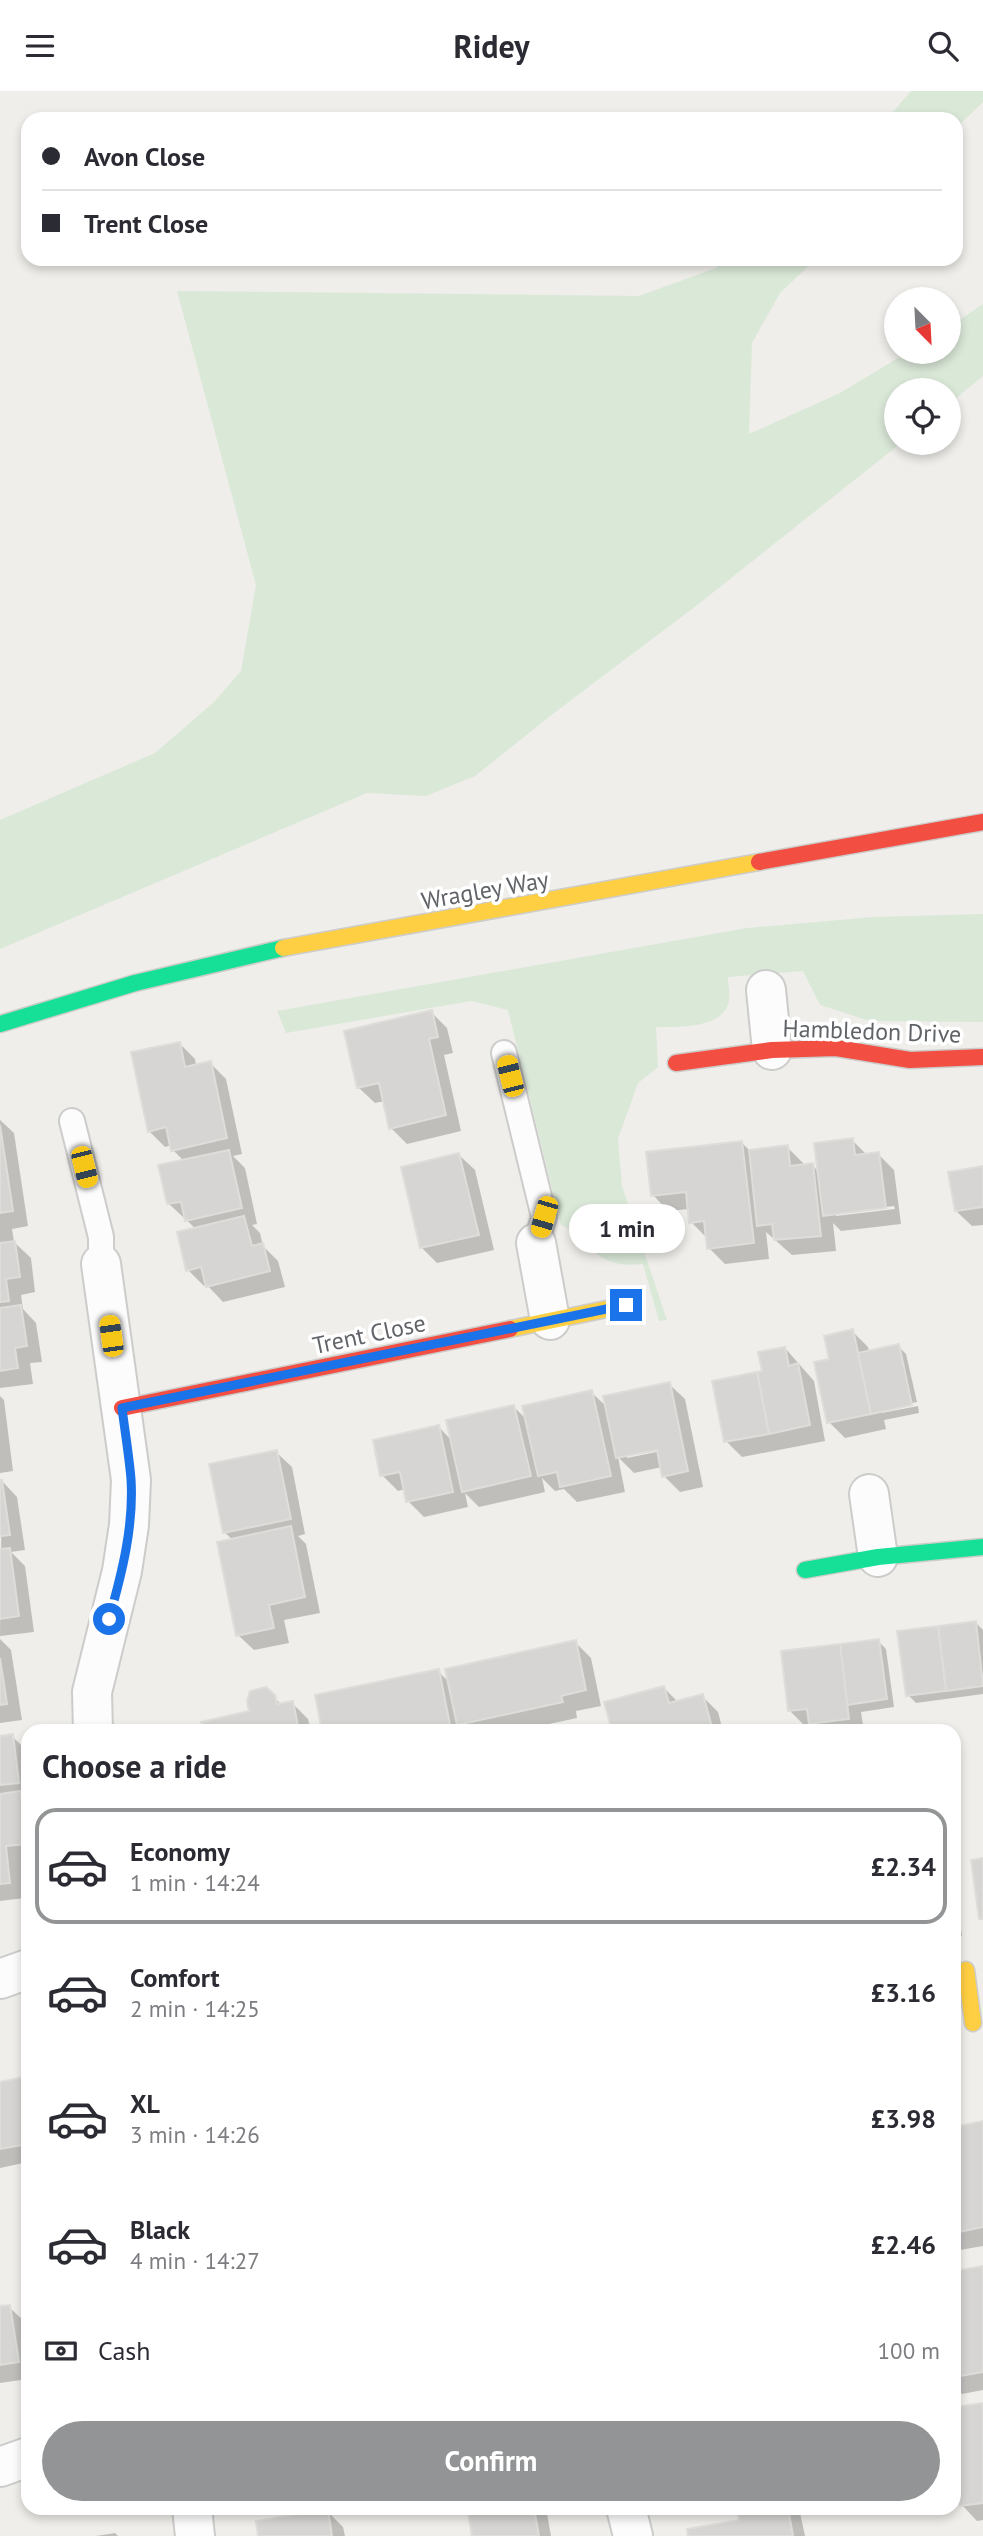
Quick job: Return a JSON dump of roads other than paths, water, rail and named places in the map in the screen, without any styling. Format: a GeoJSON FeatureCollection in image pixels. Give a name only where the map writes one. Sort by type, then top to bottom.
{"type":"FeatureCollection","features":[{"type":"Feature","properties":{"kind":"street","name":"Wragley Way"},"geometry":{"type":"LineString","coordinates":[[0,1024],[60,1003],[146,979],[273,950],[983,822]]}},
{"type":"Feature","properties":{"kind":"street"},"geometry":{"type":"LineString","coordinates":[[766,990],[772,1050]]}},
{"type":"Feature","properties":{"kind":"street","name":"Hambledon Drive"},"geometry":{"type":"LineString","coordinates":[[676,1063],[772,1050],[836,1048],[910,1060],[983,1057]]}},
{"type":"Feature","properties":{"kind":"street"},"geometry":{"type":"LineString","coordinates":[[536,1243],[550,1320]]}},
{"type":"Feature","properties":{"kind":"street"},"geometry":{"type":"LineString","coordinates":[[93,1724],[92,1692],[122,1571],[129,1525],[131,1480],[100,1264]]}},
{"type":"Feature","properties":{"kind":"street","name":"Trent Close"},"geometry":{"type":"LineString","coordinates":[[122,1408],[626,1305]]}},
{"type":"Feature","properties":{"kind":"street"},"geometry":{"type":"LineString","coordinates":[[869,1494],[878,1556]]}},
{"type":"Feature","properties":{"kind":"street"},"geometry":{"type":"LineString","coordinates":[[805,1570],[878,1556],[983,1547]]}},
{"type":"Feature","properties":{"kind":"street"},"geometry":{"type":"LineString","coordinates":[[966,1970],[970,2023]]}},
{"type":"Feature","properties":{"kind":"street"},"geometry":{"type":"LineString","coordinates":[[0,1979],[21,1972]]}},
{"type":"Feature","properties":{"kind":"street"},"geometry":{"type":"LineString","coordinates":[[0,2467],[21,2460]]}},
{"type":"Feature","properties":{"kind":"street"},"geometry":{"type":"LineString","coordinates":[[192,2515],[195,2536]]}},
{"type":"Feature","properties":{"kind":"street"},"geometry":{"type":"LineString","coordinates":[[628,2515],[633,2536]]}},
{"type":"Feature","properties":{"kind":"lane"},"geometry":{"type":"LineString","coordinates":[[504,1053],[544,1217],[536,1243]]}},
{"type":"Feature","properties":{"kind":"lane"},"geometry":{"type":"LineString","coordinates":[[72,1121],[101,1237],[100,1264]]}}]}
